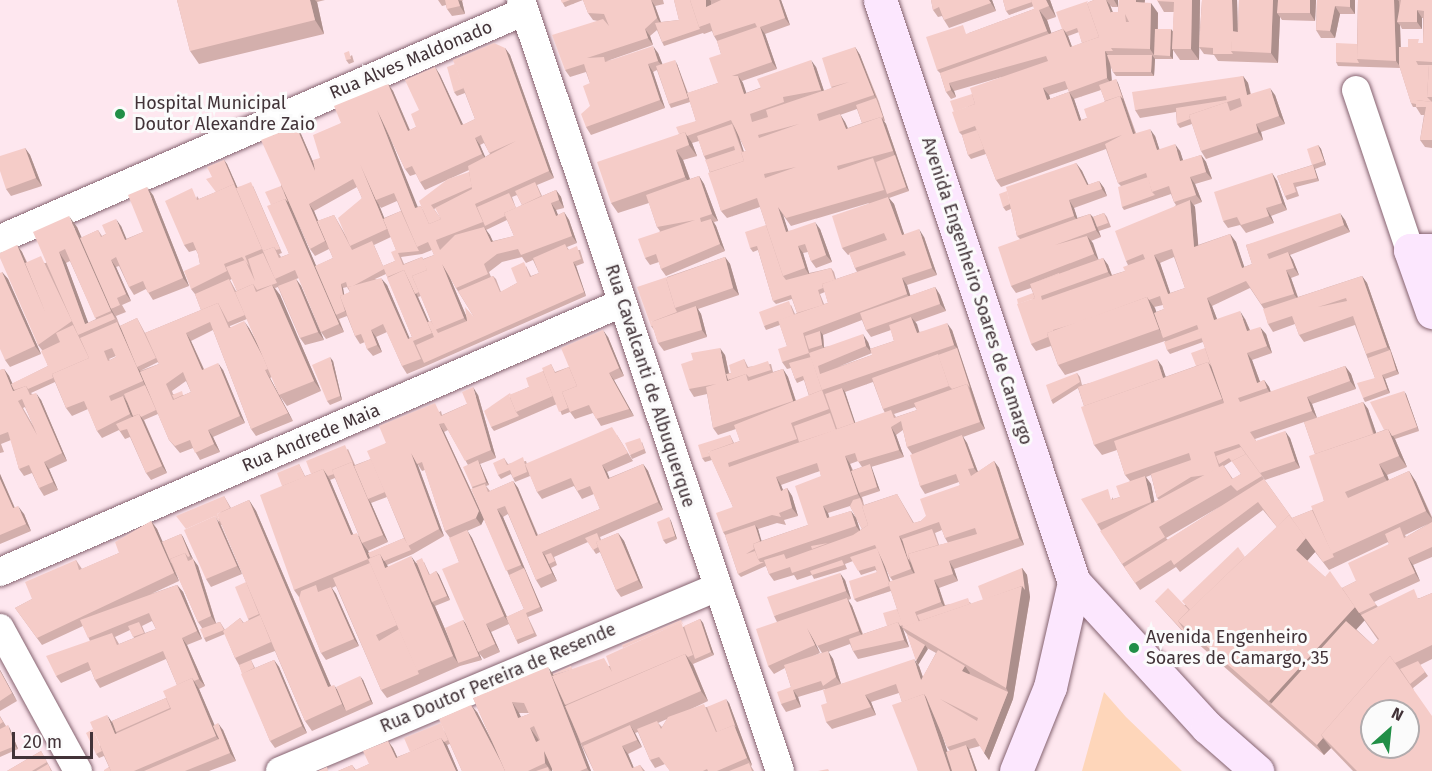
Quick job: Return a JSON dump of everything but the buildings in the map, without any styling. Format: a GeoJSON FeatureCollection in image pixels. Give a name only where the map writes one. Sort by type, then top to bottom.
{"type":"FeatureCollection","features":[{"type":"Feature","properties":{"kind":"street","name":"Avenida Engenheiro Soares de Camargo"},"geometry":{"type":"LineString","coordinates":[[880,0],[1074,582]]}},
{"type":"Feature","properties":{"kind":"street","name":"Rua Alves Maldonado"},"geometry":{"type":"LineString","coordinates":[[0,239],[523,6]]}},
{"type":"Feature","properties":{"kind":"street","name":"Rua Cavalcanti de Albuquerque"},"geometry":{"type":"LineString","coordinates":[[523,6],[780,771]]}},
{"type":"Feature","properties":{"kind":"street"},"geometry":{"type":"LineString","coordinates":[[1356,90],[1421,250],[1432,312]]}},
{"type":"Feature","properties":{"kind":"street","name":"Rua Andrede Maia"},"geometry":{"type":"LineString","coordinates":[[0,572],[622,303]]}},
{"type":"Feature","properties":{"kind":"street"},"geometry":{"type":"LineString","coordinates":[[1016,771],[1050,687],[1074,582]]}},
{"type":"Feature","properties":{"kind":"street"},"geometry":{"type":"LineString","coordinates":[[1074,582],[1207,727],[1257,771]]}},
{"type":"Feature","properties":{"kind":"street","name":"Rua Doutor Pereira de Resende"},"geometry":{"type":"LineString","coordinates":[[280,771],[717,587]]}},
{"type":"Feature","properties":{"kind":"street"},"geometry":{"type":"LineString","coordinates":[[0,628],[78,771]]}},
{"type":"Feature","properties":{"kind":"shaded area"},"geometry":{"type":"Polygon","coordinates":[[[1104,692],[1126,717],[1182,771],[1082,771],[1104,692]]]}},
{"type":"Feature","properties":{"kind":"place","name":"Hospital Municipal Doutor Alexandre Zaio"},"geometry":{"type":"Point","coordinates":[120,114]}},
{"type":"Feature","properties":{"kind":"place","name":"Avenida Engenheiro Soares de Camargo, 35"},"geometry":{"type":"Point","coordinates":[1134,648]}}]}
